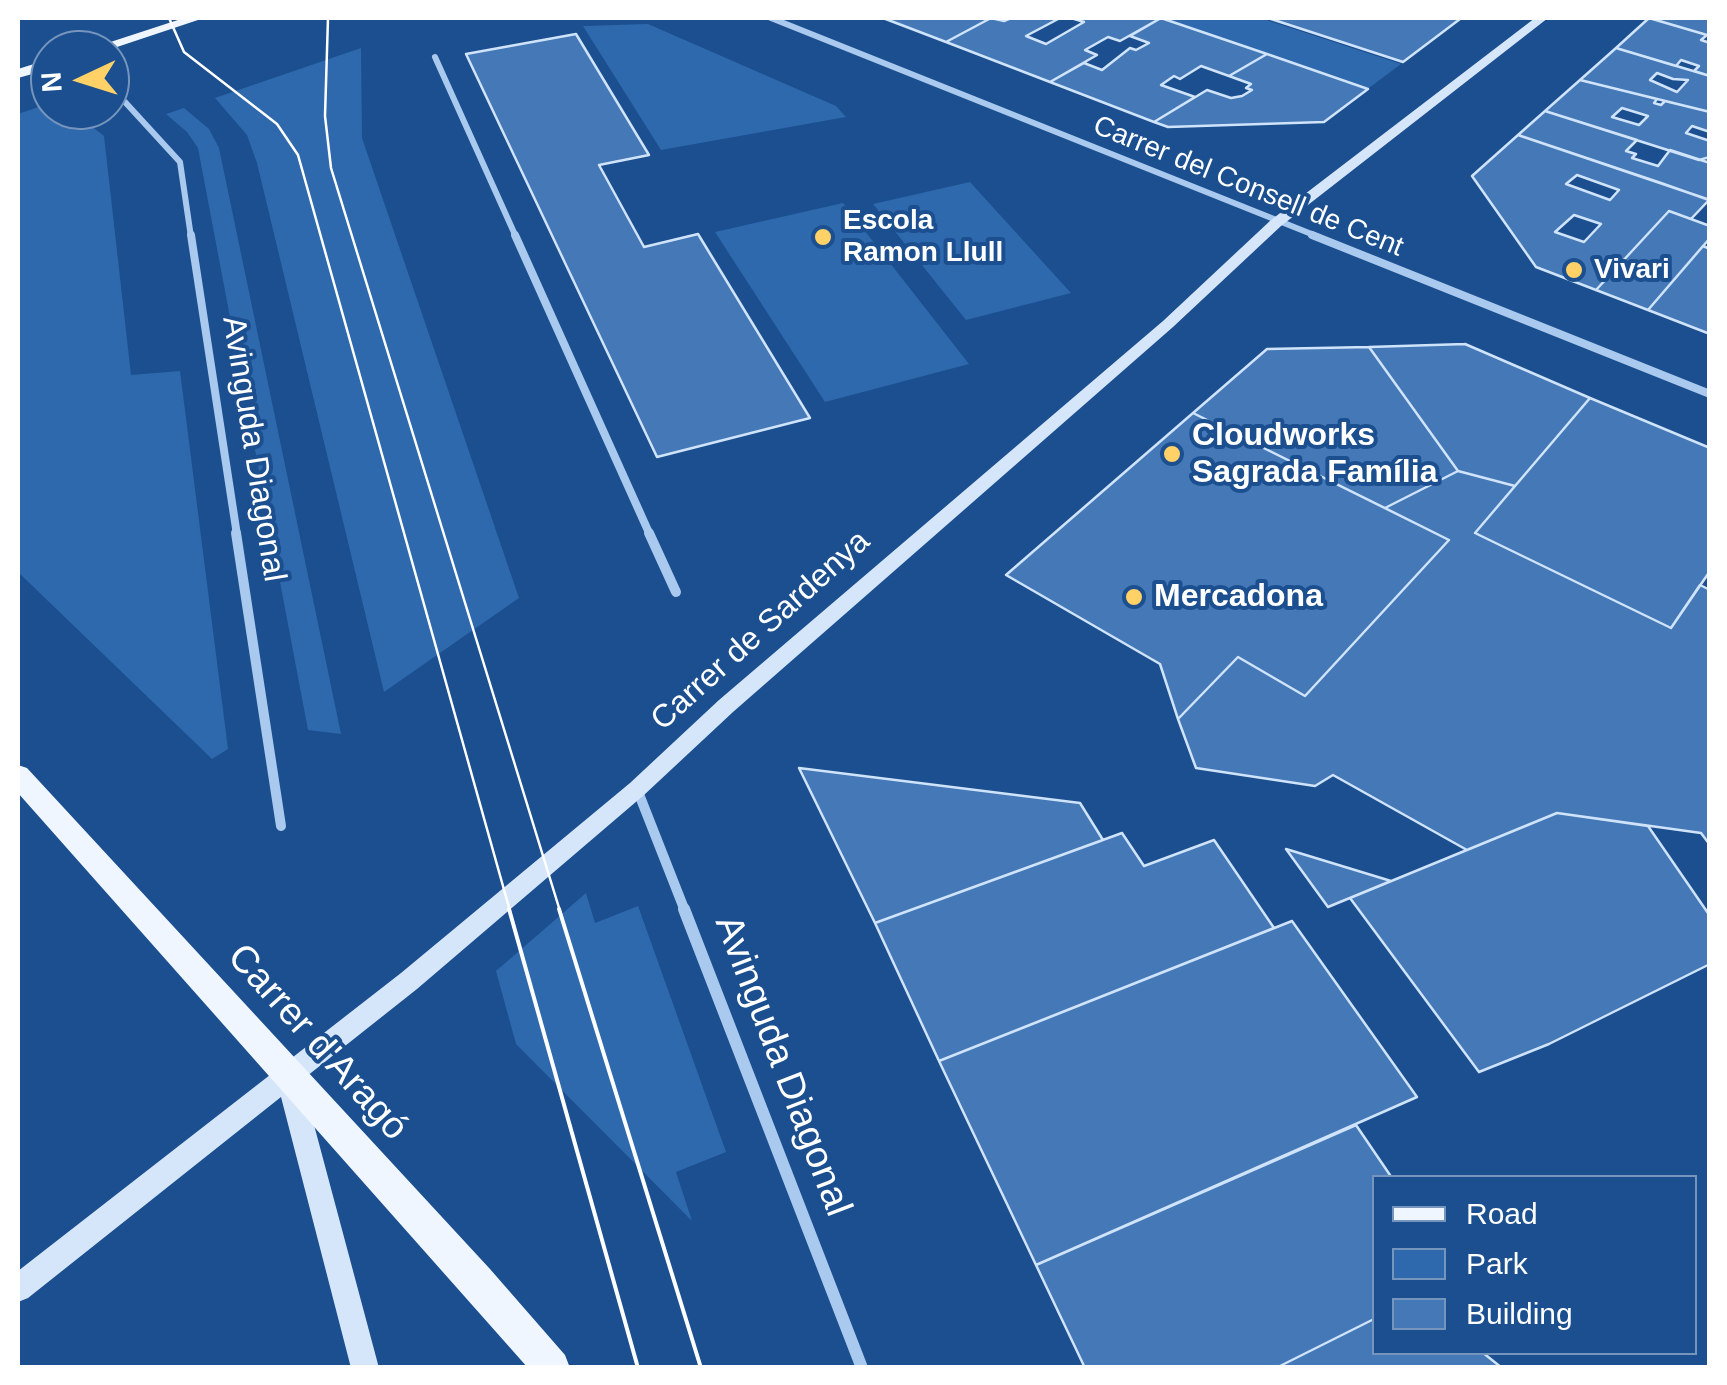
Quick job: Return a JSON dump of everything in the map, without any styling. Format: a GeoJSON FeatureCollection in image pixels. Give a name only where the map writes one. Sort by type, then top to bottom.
{"type":"FeatureCollection","features":[{"type":"Feature","properties":{"kind":"main road"},"geometry":{"type":"LineString","coordinates":[[130,38],[197,18]]}},
{"type":"Feature","properties":{"kind":"main road","name":"Carrer d'Aragó"},"geometry":{"type":"LineString","coordinates":[[18,776],[478,1281],[552,1368]]}},
{"type":"Feature","properties":{"kind":"street","name":"Carrer del Consell de Cent"},"geometry":{"type":"LineString","coordinates":[[771,18],[1710,394]]}},
{"type":"Feature","properties":{"kind":"street","name":"Carrer de Sardenya"},"geometry":{"type":"LineString","coordinates":[[18,1288],[409,981],[637,789],[726,706],[1168,324],[1276,223],[1542,18]]}},
{"type":"Feature","properties":{"kind":"street"},"geometry":{"type":"LineString","coordinates":[[435,57],[676,592]]}},
{"type":"Feature","properties":{"kind":"street","name":"Avinguda Diagonal"},"geometry":{"type":"LineString","coordinates":[[130,108],[180,162],[281,826]]}},
{"type":"Feature","properties":{"kind":"street","name":"Avinguda Diagonal"},"geometry":{"type":"LineString","coordinates":[[637,789],[862,1368]]}},
{"type":"Feature","properties":{"kind":"street"},"geometry":{"type":"LineString","coordinates":[[288,1076],[365,1368]]}},
{"type":"Feature","properties":{"kind":"green space"},"geometry":{"type":"Polygon","coordinates":[[[1162,18],[1260,18],[1401,64],[1369,88],[1162,18]]]}},
{"type":"Feature","properties":{"kind":"green space"},"geometry":{"type":"Polygon","coordinates":[[[648,24],[836,106],[846,117],[661,150],[583,26],[648,24]]]}},
{"type":"Feature","properties":{"kind":"green space"},"geometry":{"type":"Polygon","coordinates":[[[361,48],[362,138],[519,598],[384,692],[257,163],[247,135],[215,98],[361,48]]]}},
{"type":"Feature","properties":{"kind":"green space"},"geometry":{"type":"Polygon","coordinates":[[[184,108],[209,129],[219,148],[341,734],[308,730],[198,148],[166,114],[184,108]]]}},
{"type":"Feature","properties":{"kind":"green space"},"geometry":{"type":"Polygon","coordinates":[[[30,110],[30,130],[96,130],[104,136],[131,375],[180,371],[228,749],[212,759],[18,572],[18,114],[30,110]]]}},
{"type":"Feature","properties":{"kind":"green space"},"geometry":{"type":"Polygon","coordinates":[[[970,182],[1071,293],[966,320],[873,204],[970,182]]]}},
{"type":"Feature","properties":{"kind":"green space"},"geometry":{"type":"Polygon","coordinates":[[[843,203],[969,364],[825,402],[715,232],[843,203]]]}},
{"type":"Feature","properties":{"kind":"green space"},"geometry":{"type":"Polygon","coordinates":[[[586,893],[595,923],[638,906],[726,1152],[676,1172],[692,1221],[516,1044],[496,971],[586,893]]]}},
{"type":"Feature","properties":{"kind":"building"},"geometry":{"type":"Polygon","coordinates":[[[883,18],[991,18],[946,42],[883,18]]]}},
{"type":"Feature","properties":{"kind":"building"},"geometry":{"type":"Polygon","coordinates":[[[991,18],[1060,18],[1026,36],[1046,44],[1084,22],[1071,18],[1161,18],[1120,41],[1108,37],[1085,50],[1097,55],[1050,82],[946,42],[991,18]]]}},
{"type":"Feature","properties":{"kind":"building"},"geometry":{"type":"Polygon","coordinates":[[[1161,18],[1267,54],[1229,76],[1201,66],[1180,79],[1174,76],[1161,85],[1195,97],[1154,122],[1050,82],[1084,63],[1102,70],[1130,48],[1136,50],[1149,43],[1130,36],[1161,18]]]}},
{"type":"Feature","properties":{"kind":"building"},"geometry":{"type":"Polygon","coordinates":[[[1268,18],[1455,18],[1460,19],[1403,62],[1268,18]]]}},
{"type":"Feature","properties":{"kind":"building"},"geometry":{"type":"Polygon","coordinates":[[[1649,18],[1707,35],[1701,40],[1710,43],[1710,76],[1694,71],[1699,66],[1681,60],[1676,66],[1616,48],[1649,18]]]}},
{"type":"Feature","properties":{"kind":"building"},"geometry":{"type":"Polygon","coordinates":[[[1649,18],[1710,18],[1710,36],[1707,35],[1649,18]]]}},
{"type":"Feature","properties":{"kind":"building"},"geometry":{"type":"Polygon","coordinates":[[[576,34],[649,155],[599,165],[644,247],[698,234],[810,418],[657,457],[466,54],[576,34]]]}},
{"type":"Feature","properties":{"kind":"building"},"geometry":{"type":"Polygon","coordinates":[[[1616,48],[1710,76],[1710,112],[1580,80],[1616,48]],[[1657,73],[1650,80],[1677,92],[1688,80],[1657,73]]]}},
{"type":"Feature","properties":{"kind":"building"},"geometry":{"type":"Polygon","coordinates":[[[1267,54],[1368,89],[1324,122],[1168,127],[1154,122],[1207,90],[1231,98],[1252,90],[1246,88],[1251,84],[1229,76],[1267,54]]]}},
{"type":"Feature","properties":{"kind":"building"},"geometry":{"type":"Polygon","coordinates":[[[1580,80],[1657,99],[1654,103],[1661,105],[1665,101],[1710,112],[1710,132],[1692,126],[1686,133],[1710,141],[1710,157],[1699,160],[1545,111],[1580,80]],[[1622,108],[1612,117],[1639,125],[1648,116],[1622,108]]]}},
{"type":"Feature","properties":{"kind":"building"},"geometry":{"type":"Polygon","coordinates":[[[1545,111],[1637,140],[1626,151],[1636,154],[1632,158],[1658,166],[1670,150],[1710,163],[1710,200],[1518,135],[1545,111]]]}},
{"type":"Feature","properties":{"kind":"building"},"geometry":{"type":"Polygon","coordinates":[[[1518,135],[1709,200],[1691,219],[1669,211],[1596,290],[1536,267],[1472,176],[1518,135]],[[1577,175],[1566,184],[1610,200],[1619,190],[1577,175]],[[1574,215],[1555,232],[1584,242],[1601,224],[1574,215]]]}},
{"type":"Feature","properties":{"kind":"building"},"geometry":{"type":"Polygon","coordinates":[[[1669,211],[1710,226],[1710,238],[1648,310],[1596,290],[1669,211]]]}},
{"type":"Feature","properties":{"kind":"building"},"geometry":{"type":"Polygon","coordinates":[[[1703,246],[1710,249],[1710,334],[1648,310],[1703,246]]]}},
{"type":"Feature","properties":{"kind":"building"},"geometry":{"type":"Polygon","coordinates":[[[1465,344],[1590,398],[1515,486],[1458,471],[1369,347],[1465,344]]]}},
{"type":"Feature","properties":{"kind":"building"},"geometry":{"type":"Polygon","coordinates":[[[1369,347],[1458,471],[1385,508],[1193,413],[1267,349],[1369,347]]]}},
{"type":"Feature","properties":{"kind":"building"},"geometry":{"type":"Polygon","coordinates":[[[1590,398],[1710,448],[1710,571],[1671,628],[1475,533],[1590,398]]]}},
{"type":"Feature","properties":{"kind":"building"},"geometry":{"type":"Polygon","coordinates":[[[1193,413],[1449,540],[1305,696],[1238,657],[1178,719],[1160,664],[1006,575],[1193,413]]]}},
{"type":"Feature","properties":{"kind":"building"},"geometry":{"type":"Polygon","coordinates":[[[1458,471],[1515,486],[1475,533],[1671,628],[1700,585],[1710,590],[1710,845],[1701,833],[1557,813],[1467,850],[1333,775],[1315,786],[1196,768],[1178,719],[1238,657],[1305,696],[1449,540],[1385,508],[1458,471]]]}},
{"type":"Feature","properties":{"kind":"building"},"geometry":{"type":"Polygon","coordinates":[[[799,768],[1080,803],[1103,840],[875,923],[799,768]]]}},
{"type":"Feature","properties":{"kind":"building"},"geometry":{"type":"Polygon","coordinates":[[[1557,813],[1648,826],[1710,916],[1710,964],[1549,1044],[1479,1072],[1350,898],[1557,813]]]}},
{"type":"Feature","properties":{"kind":"building"},"geometry":{"type":"Polygon","coordinates":[[[1122,833],[1144,866],[1214,840],[1274,928],[939,1061],[875,923],[1122,833]]]}},
{"type":"Feature","properties":{"kind":"building"},"geometry":{"type":"Polygon","coordinates":[[[1286,849],[1391,881],[1328,907],[1286,849]]]}},
{"type":"Feature","properties":{"kind":"building"},"geometry":{"type":"Polygon","coordinates":[[[1292,921],[1417,1097],[1036,1265],[939,1061],[1292,921]]]}},
{"type":"Feature","properties":{"kind":"building"},"geometry":{"type":"Polygon","coordinates":[[[1356,1125],[1390,1175],[1372,1175],[1372,1320],[1276,1368],[1085,1368],[1036,1265],[1356,1125]]]}},
{"type":"Feature","properties":{"kind":"building"},"geometry":{"type":"Polygon","coordinates":[[[1372,1320],[1372,1355],[1486,1355],[1502,1368],[1276,1368],[1372,1320]]]}},
{"type":"Feature","properties":{"kind":"tram line"},"geometry":{"type":"LineString","coordinates":[[169,18],[184,52],[277,124],[298,155],[510,911]]}},
{"type":"Feature","properties":{"kind":"tram line"},"geometry":{"type":"LineString","coordinates":[[328,18],[325,116],[331,168],[560,911]]}},
{"type":"Feature","properties":{"kind":"tram line"},"geometry":{"type":"LineString","coordinates":[[509,909],[638,1368]]}},
{"type":"Feature","properties":{"kind":"tram line"},"geometry":{"type":"LineString","coordinates":[[559,909],[701,1368]]}},
{"type":"Feature","properties":{"kind":"place","name":"Escola Ramon Llull"},"geometry":{"type":"Point","coordinates":[823,237]}},
{"type":"Feature","properties":{"kind":"place","name":"Vivari"},"geometry":{"type":"Point","coordinates":[1574,270]}},
{"type":"Feature","properties":{"kind":"place","name":"Cloudworks Sagrada Família"},"geometry":{"type":"Point","coordinates":[1172,454]}},
{"type":"Feature","properties":{"kind":"place","name":"Mercadona"},"geometry":{"type":"Point","coordinates":[1134,597]}}]}
